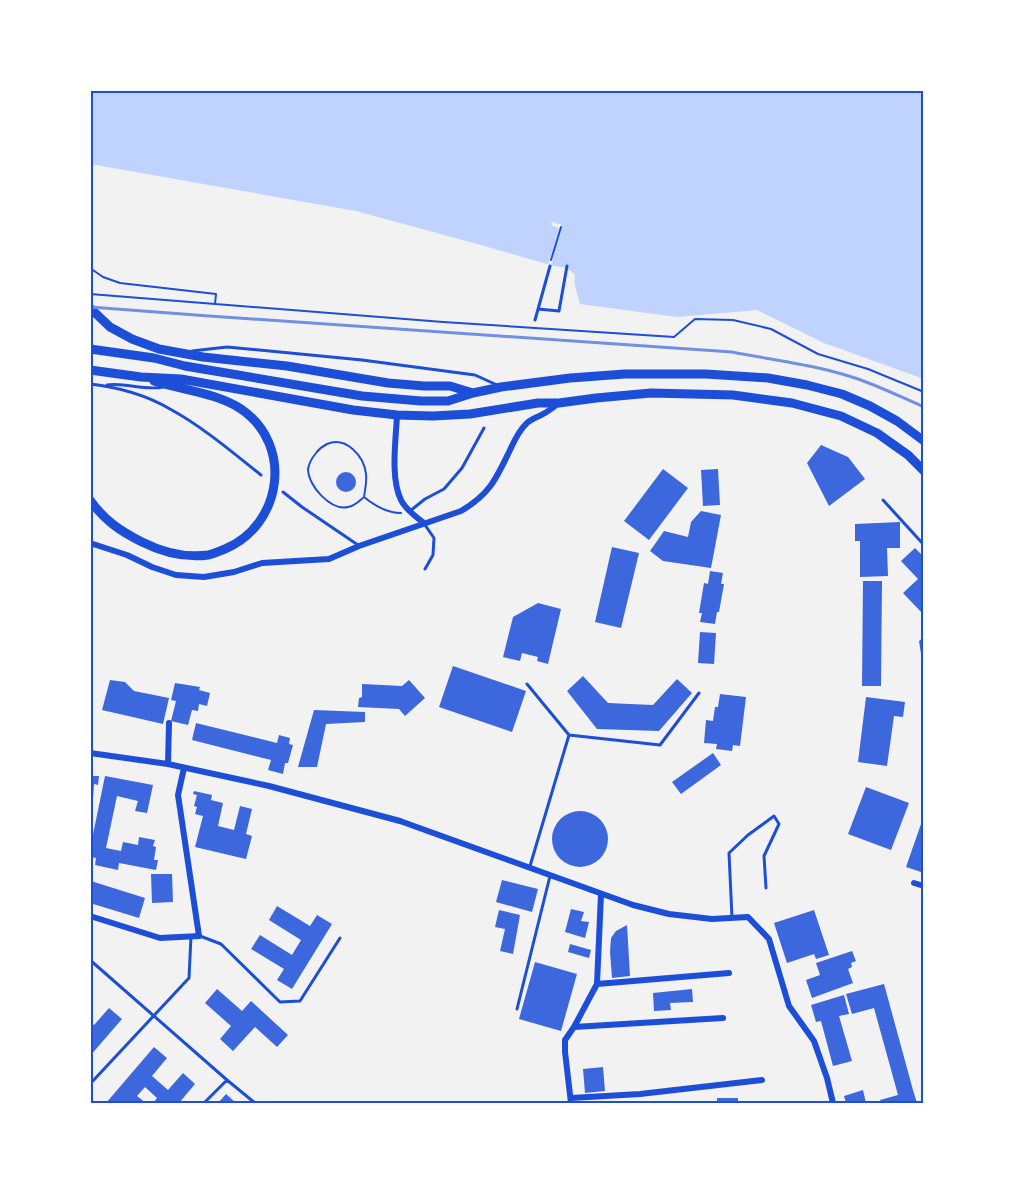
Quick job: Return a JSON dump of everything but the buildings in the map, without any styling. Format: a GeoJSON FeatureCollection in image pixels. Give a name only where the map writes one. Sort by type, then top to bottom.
{"type":"FeatureCollection","features":[{"type":"Feature","properties":{"kind":"main road"},"geometry":{"type":"LineString","coordinates":[[90,308],[110,327],[132,339],[159,349],[387,382],[450,386],[473,393]]}},
{"type":"Feature","properties":{"kind":"main road"},"geometry":{"type":"LineString","coordinates":[[90,349],[154,358],[185,366],[363,396],[421,401],[448,401],[501,387],[625,374],[706,374],[768,378],[842,394],[897,421],[924,441]]}},
{"type":"Feature","properties":{"kind":"main road"},"geometry":{"type":"LineString","coordinates":[[90,370],[141,377],[181,379],[353,410],[397,415],[460,414],[538,403],[559,403],[651,393],[733,395],[792,403],[841,416],[877,433],[908,455],[924,471]]}},
{"type":"Feature","properties":{"kind":"main road"},"geometry":{"type":"LineString","coordinates":[[90,500],[97,510],[122,532],[153,547],[187,556],[210,555],[237,544],[254,529],[268,509],[275,487],[275,460],[268,439],[255,422],[239,407],[208,394],[169,386],[141,377]]}},
{"type":"Feature","properties":{"kind":"street"},"geometry":{"type":"LineString","coordinates":[[90,543],[128,555],[152,567],[176,575],[204,577],[234,572],[262,563],[329,559],[461,510],[481,497],[496,478],[517,435],[528,422],[559,403]]}},
{"type":"Feature","properties":{"kind":"street"},"geometry":{"type":"LineString","coordinates":[[397,415],[394,476],[401,500],[424,523]]}},
{"type":"Feature","properties":{"kind":"street"},"geometry":{"type":"LineString","coordinates":[[168,764],[169,723]]}},
{"type":"Feature","properties":{"kind":"street"},"geometry":{"type":"LineString","coordinates":[[90,753],[168,764],[269,786],[400,821],[601,894],[669,914],[712,919],[748,917],[769,939],[789,1006],[814,1041],[833,1103]]}},
{"type":"Feature","properties":{"kind":"street"},"geometry":{"type":"LineString","coordinates":[[90,916],[160,938],[199,936],[178,795],[184,768]]}},
{"type":"Feature","properties":{"kind":"street"},"geometry":{"type":"LineString","coordinates":[[914,883],[924,886]]}},
{"type":"Feature","properties":{"kind":"street"},"geometry":{"type":"LineString","coordinates":[[601,894],[597,984],[566,1041],[565,1052],[571,1100],[762,1080]]}},
{"type":"Feature","properties":{"kind":"street"},"geometry":{"type":"LineString","coordinates":[[597,984],[729,973]]}},
{"type":"Feature","properties":{"kind":"street"},"geometry":{"type":"LineString","coordinates":[[574,1028],[723,1018]]}},
{"type":"Feature","properties":{"kind":"lane"},"geometry":{"type":"LineString","coordinates":[[535,320],[550,266]]}},
{"type":"Feature","properties":{"kind":"lane"},"geometry":{"type":"LineString","coordinates":[[538,309],[559,311],[567,266]]}},
{"type":"Feature","properties":{"kind":"lane"},"geometry":{"type":"LineString","coordinates":[[154,358],[170,353],[226,347],[362,360],[475,375],[501,387]]}},
{"type":"Feature","properties":{"kind":"lane"},"geometry":{"type":"LineString","coordinates":[[102,385],[117,383],[154,389],[169,386]]}},
{"type":"Feature","properties":{"kind":"lane"},"geometry":{"type":"LineString","coordinates":[[90,384],[129,392],[168,407],[188,419],[261,475]]}},
{"type":"Feature","properties":{"kind":"lane"},"geometry":{"type":"LineString","coordinates":[[410,511],[425,499],[444,489],[462,468],[484,428]]}},
{"type":"Feature","properties":{"kind":"lane"},"geometry":{"type":"LineString","coordinates":[[283,492],[359,546]]}},
{"type":"Feature","properties":{"kind":"lane"},"geometry":{"type":"LineString","coordinates":[[883,500],[924,545]]}},
{"type":"Feature","properties":{"kind":"lane"},"geometry":{"type":"LineString","coordinates":[[424,523],[434,538],[433,555],[425,569]]}},
{"type":"Feature","properties":{"kind":"lane"},"geometry":{"type":"LineString","coordinates":[[527,684],[569,735],[660,745],[699,693]]}},
{"type":"Feature","properties":{"kind":"lane"},"geometry":{"type":"LineString","coordinates":[[529,868],[569,735]]}},
{"type":"Feature","properties":{"kind":"lane"},"geometry":{"type":"LineString","coordinates":[[732,918],[729,853],[748,835],[774,816],[779,824],[764,856],[766,888]]}},
{"type":"Feature","properties":{"kind":"lane"},"geometry":{"type":"LineString","coordinates":[[517,1009],[550,876]]}},
{"type":"Feature","properties":{"kind":"lane"},"geometry":{"type":"LineString","coordinates":[[90,1084],[189,978],[191,936]]}},
{"type":"Feature","properties":{"kind":"lane"},"geometry":{"type":"LineString","coordinates":[[199,936],[221,944],[280,1002],[300,1000],[340,938]]}},
{"type":"Feature","properties":{"kind":"lane"},"geometry":{"type":"LineString","coordinates":[[90,960],[255,1103]]}},
{"type":"Feature","properties":{"kind":"lane"},"geometry":{"type":"LineString","coordinates":[[204,1103],[227,1080]]}},
{"type":"Feature","properties":{"kind":"path"},"geometry":{"type":"LineString","coordinates":[[550,266],[561,227]]}},
{"type":"Feature","properties":{"kind":"path"},"geometry":{"type":"LineString","coordinates":[[90,268],[103,278],[120,283],[216,294],[215,304]]}},
{"type":"Feature","properties":{"kind":"path"},"geometry":{"type":"LineString","coordinates":[[90,294],[443,322],[674,337],[695,319],[733,320],[771,329],[818,354],[868,369],[924,392]]}},
{"type":"Feature","properties":{"kind":"path"},"geometry":{"type":"LineString","coordinates":[[338,442],[349,446],[357,453],[366,474],[364,497],[348,507],[337,507],[318,492],[308,471],[311,460],[319,449],[327,444],[338,442]]}},
{"type":"Feature","properties":{"kind":"path"},"geometry":{"type":"LineString","coordinates":[[364,497],[375,506],[387,511],[399,514],[410,511]]}},
{"type":"Feature","properties":{"kind":"water"},"geometry":{"type":"Polygon","coordinates":[[[90,90],[924,90],[924,379],[824,343],[757,310],[677,317],[580,304],[571,271],[481,245],[356,211],[90,164],[90,90]]]}},
{"type":"Feature","properties":{"kind":"pier"},"geometry":{"type":"Polygon","coordinates":[[[552,222],[562,225],[551,266],[563,267],[575,274],[574,292],[569,273],[542,265],[548,265],[559,228],[551,225],[552,222]]]}},
{"type":"Feature","properties":{"kind":"railway"},"geometry":{"type":"LineString","coordinates":[[90,307],[732,352],[840,373],[873,384],[924,407]]}}]}
